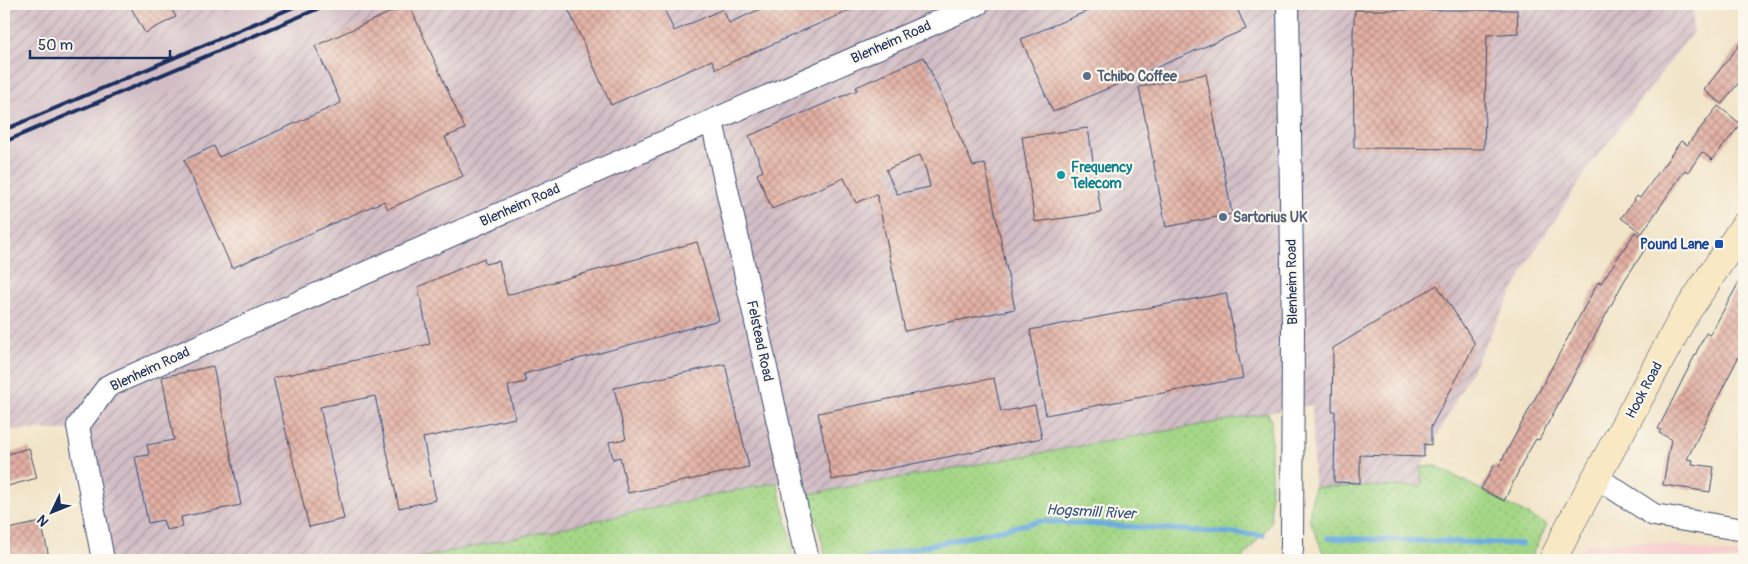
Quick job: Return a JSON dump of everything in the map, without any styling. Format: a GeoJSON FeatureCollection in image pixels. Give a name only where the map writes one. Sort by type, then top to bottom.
{"type":"FeatureCollection","features":[{"type":"Feature","properties":{"kind":"main road","name":"Hook Road"},"geometry":{"type":"LineString","coordinates":[[1553,560],[1570,524],[1684,316],[1744,226]]}},
{"type":"Feature","properties":{"kind":"street","name":"Blenheim Road"},"geometry":{"type":"LineString","coordinates":[[103,560],[78,426],[108,386],[978,4]]}},
{"type":"Feature","properties":{"kind":"street","name":"Blenheim Road"},"geometry":{"type":"LineString","coordinates":[[1288,4],[1293,328],[1291,560]]}},
{"type":"Feature","properties":{"kind":"street","name":"Felstead Road"},"geometry":{"type":"LineString","coordinates":[[712,121],[808,560]]}},
{"type":"Feature","properties":{"kind":"street"},"geometry":{"type":"LineString","coordinates":[[1596,477],[1654,515],[1744,530]]}},
{"type":"Feature","properties":{"kind":"shaded area"},"geometry":{"type":"Polygon","coordinates":[[[4,4],[246,4],[4,109],[4,4]]]}},
{"type":"Feature","properties":{"kind":"shaded area"},"geometry":{"type":"Polygon","coordinates":[[[246,4],[383,4],[4,162],[4,109],[246,4]]]}},
{"type":"Feature","properties":{"kind":"shaded area"},"geometry":{"type":"Polygon","coordinates":[[[383,4],[1694,4],[1692,33],[1590,166],[1532,255],[1421,467],[1422,486],[1314,487],[1312,405],[809,494],[776,482],[410,560],[98,560],[72,430],[12,430],[4,432],[4,162],[383,4]]]}},
{"type":"Feature","properties":{"kind":"shaded area"},"geometry":{"type":"Polygon","coordinates":[[[1647,541],[1744,556],[1744,560],[1574,560],[1584,545],[1647,541]]]}},
{"type":"Feature","properties":{"kind":"green space"},"geometry":{"type":"Polygon","coordinates":[[[1268,413],[1271,421],[1271,523],[1241,560],[827,560],[809,494],[1268,413]]]}},
{"type":"Feature","properties":{"kind":"green space"},"geometry":{"type":"Polygon","coordinates":[[[1436,466],[1547,525],[1529,560],[1329,560],[1325,557],[1309,518],[1314,487],[1422,486],[1421,467],[1436,466]]]}},
{"type":"Feature","properties":{"kind":"green space"},"geometry":{"type":"Polygon","coordinates":[[[777,482],[792,545],[792,560],[410,560],[777,482]]]}},
{"type":"Feature","properties":{"kind":"building"},"geometry":{"type":"Polygon","coordinates":[[[129,4],[169,4],[176,17],[145,33],[129,4]]]}},
{"type":"Feature","properties":{"kind":"building"},"geometry":{"type":"Polygon","coordinates":[[[409,4],[465,129],[445,137],[463,176],[388,209],[384,201],[232,268],[184,160],[214,146],[219,157],[341,103],[315,46],[409,4]]]}},
{"type":"Feature","properties":{"kind":"building"},"geometry":{"type":"Polygon","coordinates":[[[566,4],[662,4],[674,31],[723,9],[729,23],[772,4],[864,4],[716,69],[712,60],[611,105],[566,4]]]}},
{"type":"Feature","properties":{"kind":"building","name":"Tchibo Coffee"},"geometry":{"type":"Polygon","coordinates":[[[1104,4],[1235,4],[1246,29],[1053,112],[1021,39],[1104,4]]]}},
{"type":"Feature","properties":{"kind":"building"},"geometry":{"type":"Polygon","coordinates":[[[1355,10],[1517,10],[1518,33],[1487,35],[1484,149],[1354,148],[1353,31],[1355,10]]]}},
{"type":"Feature","properties":{"kind":"building"},"geometry":{"type":"Polygon","coordinates":[[[1744,39],[1744,76],[1722,104],[1704,90],[1744,39]]]}},
{"type":"Feature","properties":{"kind":"building"},"geometry":{"type":"Polygon","coordinates":[[[924,57],[973,166],[985,164],[1015,309],[905,331],[877,194],[856,203],[844,178],[772,209],[757,174],[763,171],[749,136],[857,90],[856,87],[924,57]],[[920,155],[886,170],[897,194],[930,187],[920,155]]]}},
{"type":"Feature","properties":{"kind":"building"},"geometry":{"type":"Polygon","coordinates":[[[1206,74],[1232,214],[1166,227],[1139,87],[1206,74]]]}},
{"type":"Feature","properties":{"kind":"building"},"geometry":{"type":"Polygon","coordinates":[[[1718,106],[1741,124],[1712,160],[1702,152],[1688,172],[1685,170],[1642,233],[1621,218],[1637,196],[1640,198],[1681,141],[1687,145],[1718,106]]]}},
{"type":"Feature","properties":{"kind":"building","name":"Frequency Telecom"},"geometry":{"type":"Polygon","coordinates":[[[1088,128],[1101,213],[1035,222],[1022,137],[1088,128]]]}},
{"type":"Feature","properties":{"kind":"building"},"geometry":{"type":"Polygon","coordinates":[[[1635,232],[1650,242],[1624,281],[1539,440],[1536,439],[1526,456],[1504,501],[1481,489],[1494,465],[1498,467],[1598,282],[1601,283],[1635,232]]]}},
{"type":"Feature","properties":{"kind":"building"},"geometry":{"type":"Polygon","coordinates":[[[697,242],[719,320],[524,374],[526,382],[508,386],[515,418],[423,438],[436,500],[399,508],[375,396],[320,407],[344,519],[309,527],[273,378],[430,344],[418,287],[484,258],[485,264],[499,261],[507,295],[697,242]]]}},
{"type":"Feature","properties":{"kind":"building"},"geometry":{"type":"Polygon","coordinates":[[[1744,273],[1744,346],[1687,459],[1693,460],[1692,464],[1714,467],[1710,492],[1663,485],[1671,439],[1659,433],[1661,430],[1658,429],[1706,333],[1709,335],[1711,333],[1744,273]]]}},
{"type":"Feature","properties":{"kind":"building"},"geometry":{"type":"Polygon","coordinates":[[[1437,285],[1474,342],[1474,346],[1431,427],[1431,445],[1424,444],[1424,457],[1360,455],[1360,483],[1334,482],[1335,411],[1332,411],[1333,348],[1437,285]]]}},
{"type":"Feature","properties":{"kind":"building"},"geometry":{"type":"Polygon","coordinates":[[[1226,293],[1243,378],[1046,415],[1030,330],[1226,293]]]}},
{"type":"Feature","properties":{"kind":"building"},"geometry":{"type":"Polygon","coordinates":[[[725,364],[749,467],[628,493],[620,457],[613,459],[609,442],[626,439],[614,388],[725,364]]]}},
{"type":"Feature","properties":{"kind":"building"},"geometry":{"type":"Polygon","coordinates":[[[213,366],[241,505],[181,517],[183,527],[166,530],[163,520],[148,523],[135,457],[149,455],[147,445],[174,440],[162,377],[213,366]]]}},
{"type":"Feature","properties":{"kind":"building"},"geometry":{"type":"Polygon","coordinates":[[[994,378],[1001,412],[1035,405],[1042,438],[832,480],[818,413],[994,378]]]}},
{"type":"Feature","properties":{"kind":"building"},"geometry":{"type":"Polygon","coordinates":[[[29,448],[37,478],[4,487],[4,455],[29,448]]]}},
{"type":"Feature","properties":{"kind":"building"},"geometry":{"type":"Polygon","coordinates":[[[41,522],[49,557],[35,560],[4,560],[4,530],[41,522]]]}},
{"type":"Feature","properties":{"kind":"waterway","name":"Hogsmill River"},"geometry":{"type":"LineString","coordinates":[[862,560],[1041,521],[1263,535]]}},
{"type":"Feature","properties":{"kind":"waterway","name":"Hogsmill River"},"geometry":{"type":"LineString","coordinates":[[1328,538],[1522,544]]}},
{"type":"Feature","properties":{"kind":"railway"},"geometry":{"type":"LineString","coordinates":[[4,130],[301,4]]}},
{"type":"Feature","properties":{"kind":"railway"},"geometry":{"type":"LineString","coordinates":[[4,142],[329,4]]}},
{"type":"Feature","properties":{"kind":"place","name":"Tchibo Coffee"},"geometry":{"type":"Point","coordinates":[1087,76]}},
{"type":"Feature","properties":{"kind":"place","name":"Frequency Telecom"},"geometry":{"type":"Point","coordinates":[1061,175]}},
{"type":"Feature","properties":{"kind":"place","name":"Sartorius UK"},"geometry":{"type":"Point","coordinates":[1223,217]}},
{"type":"Feature","properties":{"kind":"place","name":"Pound Lane"},"geometry":{"type":"Point","coordinates":[1719,244]}}]}
